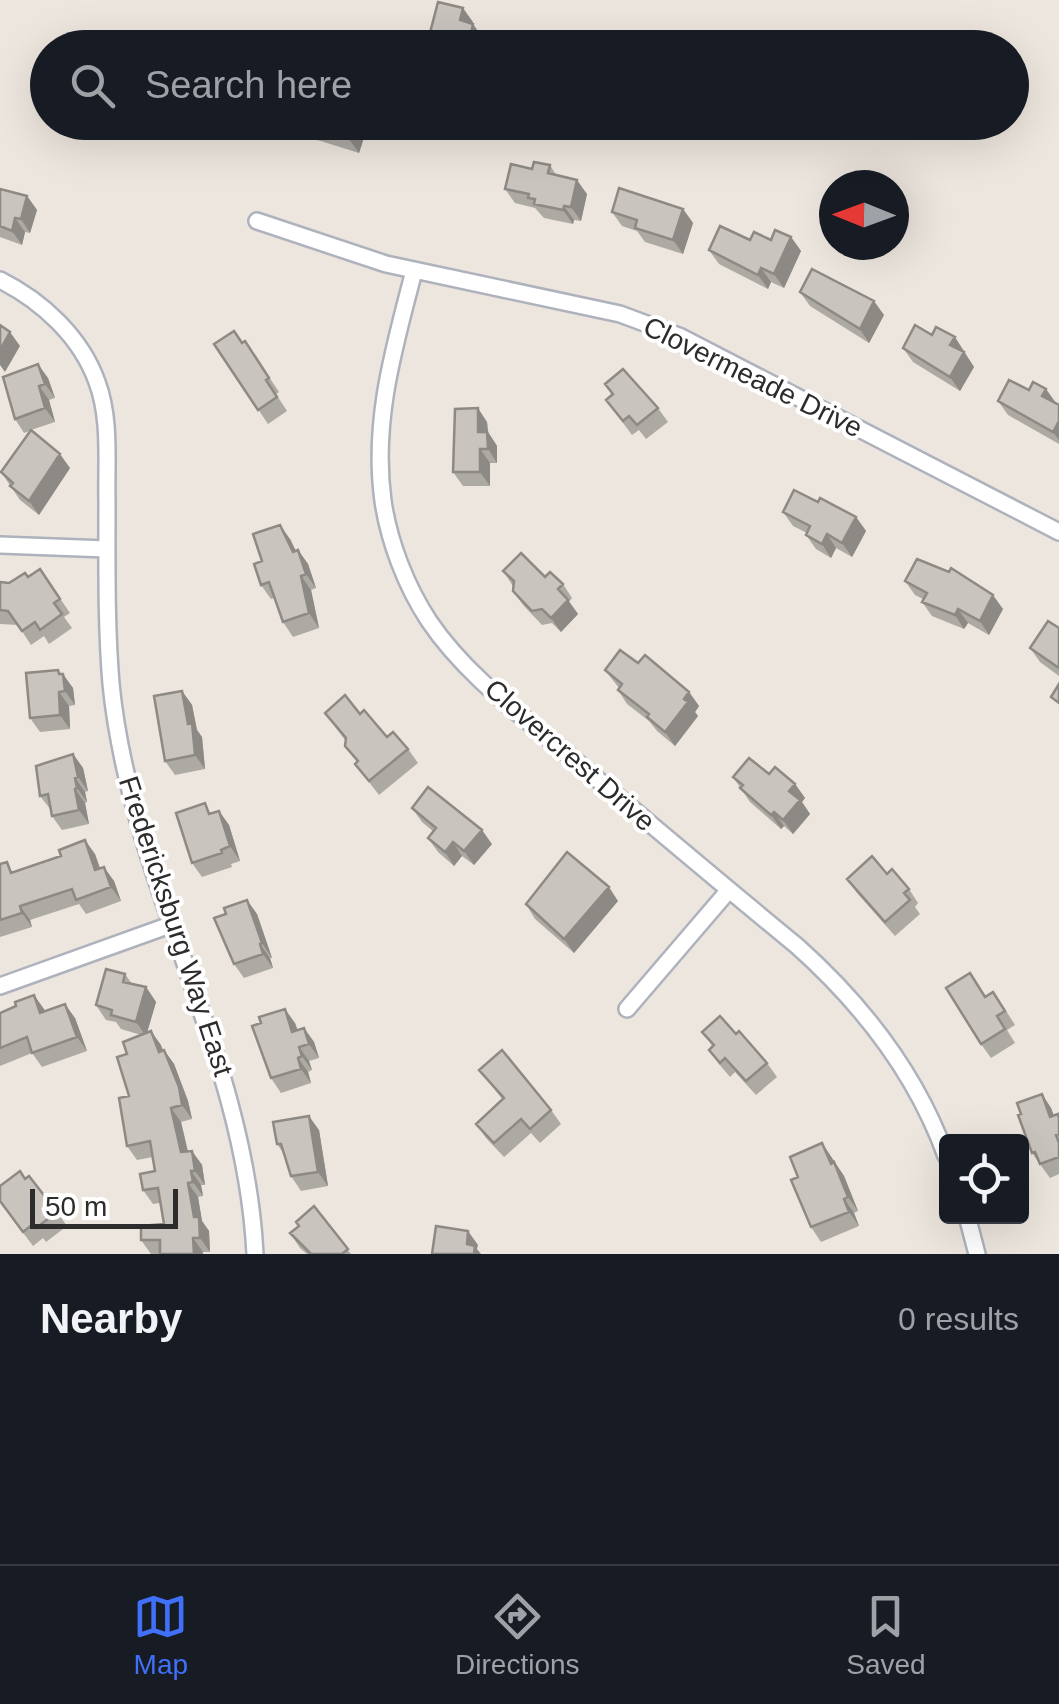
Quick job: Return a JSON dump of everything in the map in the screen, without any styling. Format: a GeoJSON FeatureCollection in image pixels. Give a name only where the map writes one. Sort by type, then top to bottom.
{"type":"FeatureCollection","features":[{"type":"Feature","properties":{"kind":"street","name":"Clovermeade Drive"},"geometry":{"type":"LineString","coordinates":[[257,221],[414,271],[620,314],[678,336],[1059,532]]}},
{"type":"Feature","properties":{"kind":"street","name":"Clovercrest Drive"},"geometry":{"type":"LineString","coordinates":[[414,271],[384,390],[380,459],[388,528],[417,599],[444,641],[495,693],[820,967],[865,1015],[911,1078],[939,1140]]}},
{"type":"Feature","properties":{"kind":"street","name":"Fredericksburg Way East"},"geometry":{"type":"LineString","coordinates":[[0,280],[36,302],[59,323],[77,345],[96,380],[105,420],[110,665],[122,752],[134,810],[236,1118],[248,1182],[254,1254]]}},
{"type":"Feature","properties":{"kind":"street"},"geometry":{"type":"LineString","coordinates":[[0,545],[107,549]]}},
{"type":"Feature","properties":{"kind":"street"},"geometry":{"type":"LineString","coordinates":[[627,1009],[729,890]]}},
{"type":"Feature","properties":{"kind":"street"},"geometry":{"type":"LineString","coordinates":[[0,986],[170,925]]}},
{"type":"Feature","properties":{"kind":"street"},"geometry":{"type":"LineString","coordinates":[[969,1224],[977,1254]]}},
{"type":"Feature","properties":{"kind":"building"},"geometry":{"type":"Polygon","coordinates":[[[438,2],[463,8],[460,20],[473,24],[472,30],[431,30],[438,2]]]}},
{"type":"Feature","properties":{"kind":"building"},"geometry":{"type":"Polygon","coordinates":[[[534,162],[550,165],[548,173],[577,180],[571,207],[564,206],[563,210],[534,204],[535,199],[528,198],[529,194],[505,189],[511,164],[532,169],[534,162]]]}},
{"type":"Feature","properties":{"kind":"building"},"geometry":{"type":"Polygon","coordinates":[[[619,188],[683,209],[673,240],[635,228],[637,220],[612,212],[619,188]]]}},
{"type":"Feature","properties":{"kind":"building"},"geometry":{"type":"Polygon","coordinates":[[[0,189],[27,196],[21,219],[15,218],[12,231],[0,226],[0,189]]]}},
{"type":"Feature","properties":{"kind":"building"},"geometry":{"type":"Polygon","coordinates":[[[720,226],[750,240],[754,232],[771,240],[775,230],[791,237],[774,274],[761,268],[758,275],[709,250],[720,226]]]}},
{"type":"Feature","properties":{"kind":"building"},"geometry":{"type":"Polygon","coordinates":[[[812,269],[874,301],[860,329],[800,292],[812,269]]]}},
{"type":"Feature","properties":{"kind":"building"},"geometry":{"type":"Polygon","coordinates":[[[0,325],[10,332],[0,350],[0,325]]]}},
{"type":"Feature","properties":{"kind":"building"},"geometry":{"type":"Polygon","coordinates":[[[915,325],[932,335],[936,327],[955,337],[950,345],[964,352],[950,377],[903,348],[915,325]]]}},
{"type":"Feature","properties":{"kind":"building"},"geometry":{"type":"Polygon","coordinates":[[[234,331],[242,343],[245,341],[277,397],[258,410],[214,344],[234,331]]]}},
{"type":"Feature","properties":{"kind":"building"},"geometry":{"type":"Polygon","coordinates":[[[38,364],[45,384],[39,386],[45,408],[15,419],[3,377],[38,364]]]}},
{"type":"Feature","properties":{"kind":"building"},"geometry":{"type":"Polygon","coordinates":[[[623,369],[658,408],[637,425],[629,416],[623,421],[606,400],[613,394],[605,384],[623,369]]]}},
{"type":"Feature","properties":{"kind":"building"},"geometry":{"type":"Polygon","coordinates":[[[1009,380],[1029,390],[1033,382],[1046,389],[1042,396],[1059,405],[1059,421],[1053,432],[998,401],[1009,380]]]}},
{"type":"Feature","properties":{"kind":"building"},"geometry":{"type":"Polygon","coordinates":[[[478,408],[478,432],[487,432],[488,449],[480,449],[480,472],[453,472],[455,409],[478,408]]]}},
{"type":"Feature","properties":{"kind":"building"},"geometry":{"type":"Polygon","coordinates":[[[31,430],[60,454],[29,501],[10,486],[13,483],[1,472],[31,430]]]}},
{"type":"Feature","properties":{"kind":"building"},"geometry":{"type":"Polygon","coordinates":[[[794,490],[818,502],[820,498],[856,517],[842,543],[827,534],[822,544],[806,535],[810,526],[783,512],[794,490]]]}},
{"type":"Feature","properties":{"kind":"building"},"geometry":{"type":"Polygon","coordinates":[[[280,525],[293,552],[298,550],[306,574],[301,576],[309,613],[283,622],[269,582],[261,585],[254,564],[262,561],[253,534],[280,525]]]}},
{"type":"Feature","properties":{"kind":"building"},"geometry":{"type":"Polygon","coordinates":[[[521,553],[545,577],[550,572],[563,584],[558,589],[568,600],[551,618],[542,609],[532,611],[513,591],[514,581],[503,571],[521,553]]]}},
{"type":"Feature","properties":{"kind":"building"},"geometry":{"type":"Polygon","coordinates":[[[917,559],[949,572],[951,568],[993,595],[980,621],[958,609],[955,615],[922,602],[927,593],[905,581],[917,559]]]}},
{"type":"Feature","properties":{"kind":"building"},"geometry":{"type":"Polygon","coordinates":[[[40,569],[60,599],[54,603],[62,614],[40,630],[35,622],[22,631],[8,611],[0,610],[0,582],[9,583],[25,573],[28,577],[40,569]]]}},
{"type":"Feature","properties":{"kind":"building"},"geometry":{"type":"Polygon","coordinates":[[[1048,621],[1059,628],[1059,668],[1030,648],[1048,621]]]}},
{"type":"Feature","properties":{"kind":"building"},"geometry":{"type":"Polygon","coordinates":[[[620,650],[638,663],[645,655],[689,692],[684,699],[688,702],[665,732],[618,690],[622,684],[605,670],[620,650]]]}},
{"type":"Feature","properties":{"kind":"building"},"geometry":{"type":"Polygon","coordinates":[[[58,670],[63,674],[65,691],[59,692],[60,715],[30,718],[26,673],[58,670]]]}},
{"type":"Feature","properties":{"kind":"building"},"geometry":{"type":"Polygon","coordinates":[[[1059,684],[1059,703],[1051,697],[1059,684]]]}},
{"type":"Feature","properties":{"kind":"building"},"geometry":{"type":"Polygon","coordinates":[[[182,691],[188,724],[192,723],[195,755],[165,761],[154,696],[182,691]]]}},
{"type":"Feature","properties":{"kind":"building"},"geometry":{"type":"Polygon","coordinates":[[[345,695],[360,714],[364,710],[387,737],[393,732],[408,749],[369,781],[345,746],[346,738],[325,713],[345,695]]]}},
{"type":"Feature","properties":{"kind":"building"},"geometry":{"type":"Polygon","coordinates":[[[73,754],[79,810],[52,816],[48,794],[40,796],[36,766],[73,754]]]}},
{"type":"Feature","properties":{"kind":"building"},"geometry":{"type":"Polygon","coordinates":[[[749,758],[769,774],[775,767],[795,784],[789,791],[800,800],[783,820],[774,812],[771,815],[733,777],[749,758]]]}},
{"type":"Feature","properties":{"kind":"building"},"geometry":{"type":"Polygon","coordinates":[[[428,787],[482,830],[464,851],[453,842],[445,852],[428,838],[436,828],[412,808],[428,787]]]}},
{"type":"Feature","properties":{"kind":"building"},"geometry":{"type":"Polygon","coordinates":[[[205,803],[209,814],[219,811],[230,846],[222,853],[192,863],[176,813],[205,803]]]}},
{"type":"Feature","properties":{"kind":"building"},"geometry":{"type":"Polygon","coordinates":[[[85,840],[95,870],[104,867],[111,887],[76,900],[72,889],[20,906],[22,913],[0,920],[0,864],[7,862],[11,873],[61,856],[59,850],[85,840]]]}},
{"type":"Feature","properties":{"kind":"building"},"geometry":{"type":"Polygon","coordinates":[[[567,852],[609,887],[564,939],[526,904],[567,852]]]}},
{"type":"Feature","properties":{"kind":"building"},"geometry":{"type":"Polygon","coordinates":[[[872,856],[887,874],[892,869],[909,889],[904,893],[910,900],[885,922],[847,879],[872,856]]]}},
{"type":"Feature","properties":{"kind":"building"},"geometry":{"type":"Polygon","coordinates":[[[247,900],[263,954],[234,964],[214,918],[226,914],[224,908],[247,900]]]}},
{"type":"Feature","properties":{"kind":"building"},"geometry":{"type":"Polygon","coordinates":[[[106,969],[125,974],[123,982],[146,987],[136,1022],[111,1015],[112,1010],[96,1005],[106,969]]]}},
{"type":"Feature","properties":{"kind":"building"},"geometry":{"type":"Polygon","coordinates":[[[970,973],[985,997],[993,992],[1005,1011],[997,1016],[1005,1029],[981,1044],[946,988],[970,973]]]}},
{"type":"Feature","properties":{"kind":"building"},"geometry":{"type":"Polygon","coordinates":[[[34,995],[40,1013],[65,1004],[77,1037],[32,1053],[27,1037],[0,1048],[0,1013],[34,995]]]}},
{"type":"Feature","properties":{"kind":"building"},"geometry":{"type":"Polygon","coordinates":[[[285,1009],[292,1032],[304,1028],[309,1044],[299,1047],[301,1069],[271,1078],[252,1026],[261,1023],[259,1017],[285,1009]]]}},
{"type":"Feature","properties":{"kind":"building"},"geometry":{"type":"Polygon","coordinates":[[[720,1016],[767,1063],[746,1081],[725,1058],[720,1063],[709,1050],[714,1045],[702,1032],[720,1016]]]}},
{"type":"Feature","properties":{"kind":"building"},"geometry":{"type":"Polygon","coordinates":[[[151,1031],[159,1052],[164,1050],[179,1087],[182,1105],[171,1108],[181,1152],[192,1151],[195,1171],[191,1171],[193,1182],[188,1183],[194,1217],[199,1217],[200,1238],[193,1238],[194,1254],[160,1254],[160,1240],[141,1240],[141,1226],[164,1224],[158,1188],[143,1190],[140,1174],[155,1171],[150,1141],[127,1146],[119,1098],[129,1096],[117,1057],[127,1054],[123,1042],[151,1031]]]}},
{"type":"Feature","properties":{"kind":"building"},"geometry":{"type":"Polygon","coordinates":[[[502,1050],[551,1110],[530,1129],[521,1119],[494,1143],[476,1124],[504,1098],[479,1070],[502,1050]]]}},
{"type":"Feature","properties":{"kind":"building"},"geometry":{"type":"Polygon","coordinates":[[[1042,1094],[1050,1117],[1058,1114],[1059,1157],[1040,1164],[1035,1152],[1032,1153],[1017,1103],[1042,1094]]]}},
{"type":"Feature","properties":{"kind":"building"},"geometry":{"type":"Polygon","coordinates":[[[309,1116],[318,1172],[291,1176],[281,1144],[277,1144],[273,1122],[309,1116]]]}},
{"type":"Feature","properties":{"kind":"building"},"geometry":{"type":"Polygon","coordinates":[[[822,1143],[848,1197],[844,1199],[849,1212],[811,1227],[791,1180],[798,1177],[790,1157],[822,1143]]]}},
{"type":"Feature","properties":{"kind":"building"},"geometry":{"type":"Polygon","coordinates":[[[20,1171],[25,1179],[29,1176],[57,1212],[36,1228],[33,1224],[23,1232],[0,1201],[0,1186],[20,1171]]]}},
{"type":"Feature","properties":{"kind":"building"},"geometry":{"type":"Polygon","coordinates":[[[314,1206],[348,1249],[342,1254],[311,1254],[290,1233],[314,1206]]]}},
{"type":"Feature","properties":{"kind":"building"},"geometry":{"type":"Polygon","coordinates":[[[436,1226],[468,1231],[467,1244],[475,1246],[474,1254],[432,1254],[436,1226]]]}}]}
